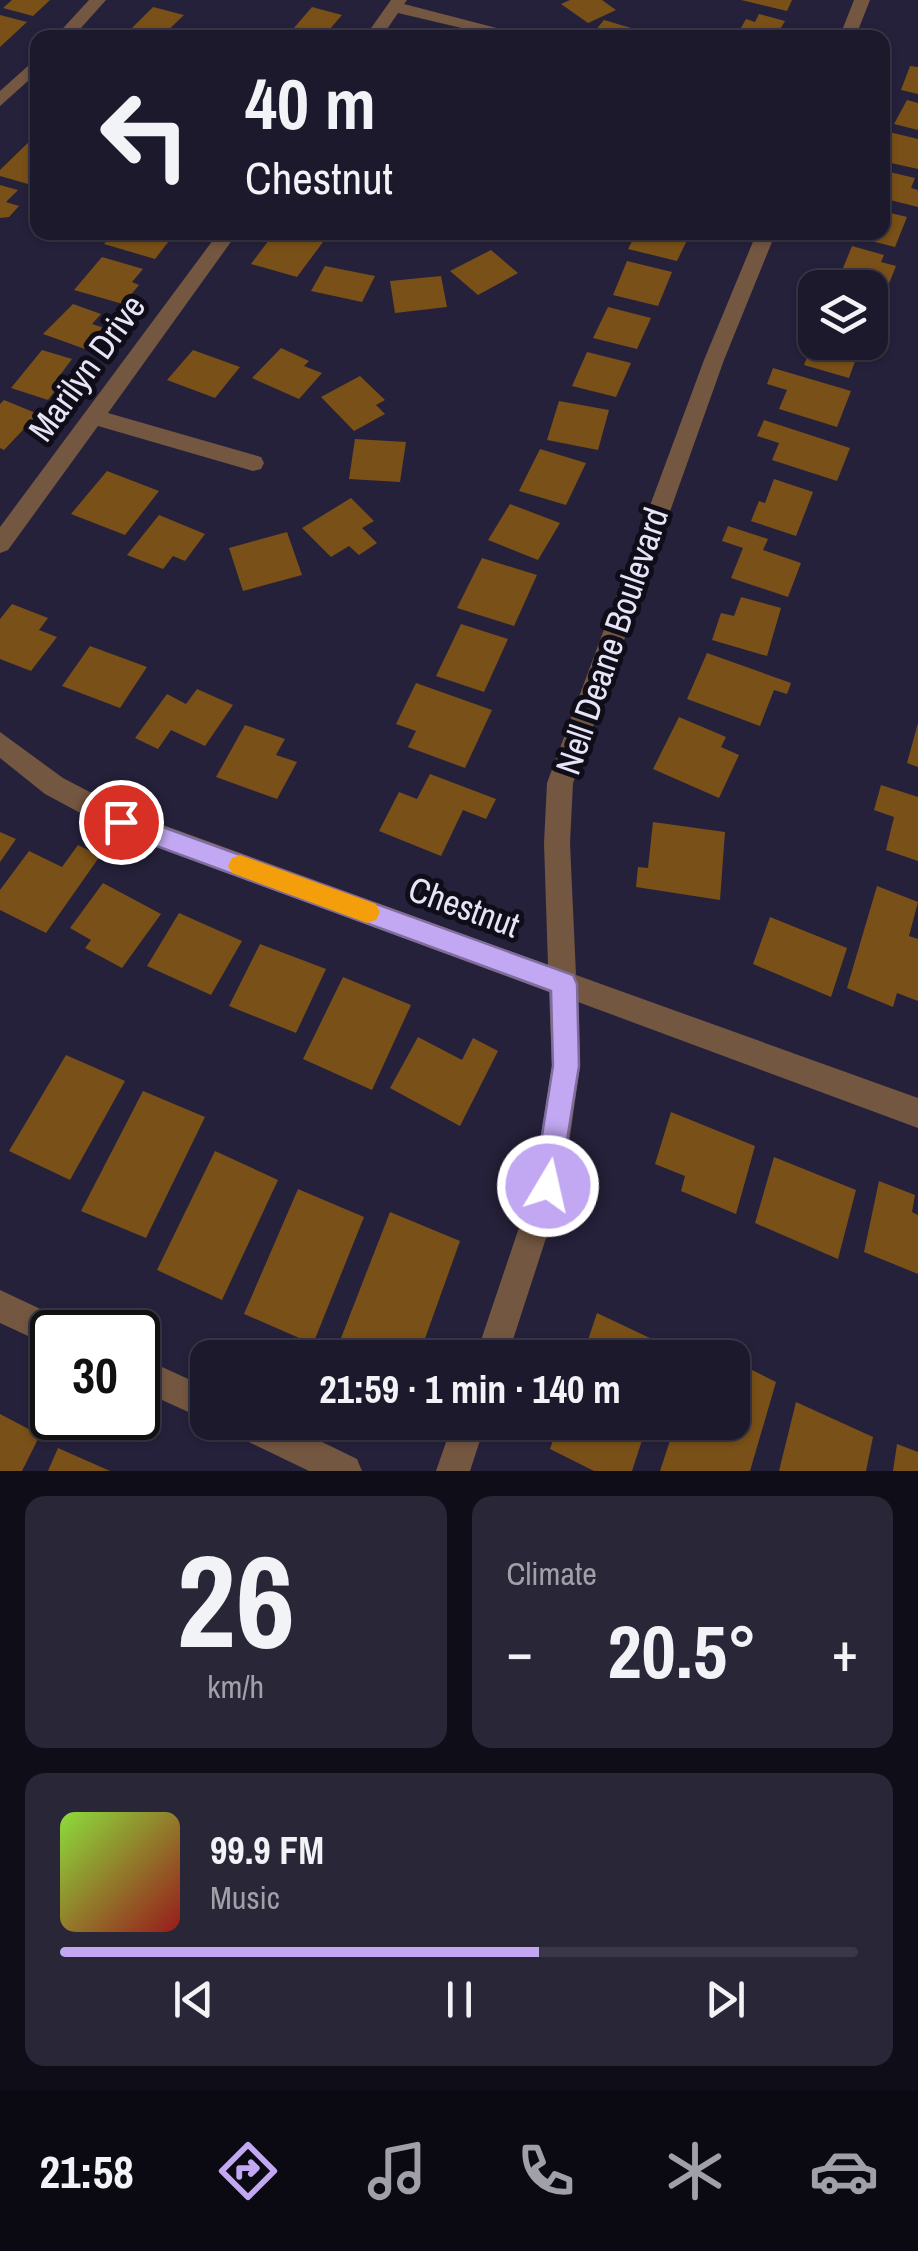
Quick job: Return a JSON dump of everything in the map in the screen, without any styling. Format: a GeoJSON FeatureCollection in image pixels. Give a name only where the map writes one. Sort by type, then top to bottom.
{"type":"FeatureCollection","features":[{"type":"Feature","properties":{"kind":"street"},"geometry":{"type":"LineString","coordinates":[[70,30],[98,0]]}},
{"type":"Feature","properties":{"kind":"street"},"geometry":{"type":"LineString","coordinates":[[850,30],[862,0]]}},
{"type":"Feature","properties":{"kind":"street"},"geometry":{"type":"LineString","coordinates":[[378,30],[397,4],[496,30]]}},
{"type":"Feature","properties":{"kind":"street"},"geometry":{"type":"LineString","coordinates":[[0,101],[30,70]]}},
{"type":"Feature","properties":{"kind":"street","name":"Marilyn Drive"},"geometry":{"type":"LineString","coordinates":[[0,544],[223,240]]}},
{"type":"Feature","properties":{"kind":"street","name":"Nell Deane Boulevard"},"geometry":{"type":"LineString","coordinates":[[497,1340],[548,1186],[566,1066],[556,843],[560,783],[580,718],[763,240]]}},
{"type":"Feature","properties":{"kind":"street"},"geometry":{"type":"LineString","coordinates":[[91,416],[253,463]]}},
{"type":"Feature","properties":{"kind":"street","name":"Chestnut"},"geometry":{"type":"LineString","coordinates":[[0,743],[54,786],[121,822],[918,1113]]}},
{"type":"Feature","properties":{"kind":"street"},"geometry":{"type":"LineString","coordinates":[[0,1306],[30,1320]]}},
{"type":"Feature","properties":{"kind":"street"},"geometry":{"type":"LineString","coordinates":[[160,1382],[190,1397]]}},
{"type":"Feature","properties":{"kind":"street"},"geometry":{"type":"LineString","coordinates":[[281,1440],[345,1471]]}},
{"type":"Feature","properties":{"kind":"street"},"geometry":{"type":"LineString","coordinates":[[454,1471],[464,1440]]}},
{"type":"Feature","properties":{"kind":"building"},"geometry":{"type":"Polygon","coordinates":[[[12,0],[50,0],[33,16],[3,8],[12,0]]]}},
{"type":"Feature","properties":{"kind":"building"},"geometry":{"type":"Polygon","coordinates":[[[570,0],[602,0],[616,10],[588,23],[561,4],[570,0]]]}},
{"type":"Feature","properties":{"kind":"building"},"geometry":{"type":"Polygon","coordinates":[[[741,0],[792,0],[787,11],[741,0]]]}},
{"type":"Feature","properties":{"kind":"building"},"geometry":{"type":"Polygon","coordinates":[[[153,7],[184,15],[168,30],[130,30],[153,7]]]}},
{"type":"Feature","properties":{"kind":"building"},"geometry":{"type":"Polygon","coordinates":[[[312,7],[342,15],[329,30],[293,29],[312,7]]]}},
{"type":"Feature","properties":{"kind":"building"},"geometry":{"type":"Polygon","coordinates":[[[759,14],[785,21],[780,30],[740,30],[746,19],[755,22],[759,14]]]}},
{"type":"Feature","properties":{"kind":"building"},"geometry":{"type":"Polygon","coordinates":[[[0,15],[27,22],[0,47],[0,15]]]}},
{"type":"Feature","properties":{"kind":"building"},"geometry":{"type":"Polygon","coordinates":[[[604,20],[638,30],[596,30],[604,20]]]}},
{"type":"Feature","properties":{"kind":"building"},"geometry":{"type":"Polygon","coordinates":[[[910,66],[918,67],[918,94],[901,90],[910,66]]]}},
{"type":"Feature","properties":{"kind":"building"},"geometry":{"type":"Polygon","coordinates":[[[907,100],[918,103],[918,130],[894,124],[907,100]]]}},
{"type":"Feature","properties":{"kind":"building"},"geometry":{"type":"Polygon","coordinates":[[[890,132],[918,139],[918,169],[890,163],[890,132]]]}},
{"type":"Feature","properties":{"kind":"building"},"geometry":{"type":"Polygon","coordinates":[[[30,141],[30,182],[0,176],[0,170],[30,141]]]}},
{"type":"Feature","properties":{"kind":"building"},"geometry":{"type":"Polygon","coordinates":[[[890,172],[915,178],[911,188],[918,190],[918,207],[890,200],[890,172]]]}},
{"type":"Feature","properties":{"kind":"building"},"geometry":{"type":"Polygon","coordinates":[[[0,185],[18,190],[6,202],[19,206],[9,217],[0,218],[0,185]]]}},
{"type":"Feature","properties":{"kind":"building"},"geometry":{"type":"Polygon","coordinates":[[[890,213],[907,217],[895,247],[868,240],[890,240],[890,213]]]}},
{"type":"Feature","properties":{"kind":"building"},"geometry":{"type":"Polygon","coordinates":[[[107,240],[170,240],[155,259],[104,244],[107,240]]]}},
{"type":"Feature","properties":{"kind":"building"},"geometry":{"type":"Polygon","coordinates":[[[269,240],[323,242],[297,277],[251,264],[269,240]]]}},
{"type":"Feature","properties":{"kind":"building"},"geometry":{"type":"Polygon","coordinates":[[[633,240],[687,240],[677,261],[628,249],[633,240]]]}},
{"type":"Feature","properties":{"kind":"building"},"geometry":{"type":"Polygon","coordinates":[[[852,246],[884,255],[881,262],[896,266],[888,286],[888,270],[842,270],[852,246]]]}},
{"type":"Feature","properties":{"kind":"building"},"geometry":{"type":"Polygon","coordinates":[[[491,250],[518,273],[478,295],[450,271],[491,250]]]}},
{"type":"Feature","properties":{"kind":"building"},"geometry":{"type":"Polygon","coordinates":[[[102,257],[143,269],[132,282],[139,285],[123,304],[74,290],[102,257]]]}},
{"type":"Feature","properties":{"kind":"building"},"geometry":{"type":"Polygon","coordinates":[[[627,261],[672,272],[658,306],[613,295],[627,261]]]}},
{"type":"Feature","properties":{"kind":"building"},"geometry":{"type":"Polygon","coordinates":[[[325,266],[375,276],[362,302],[311,291],[325,266]]]}},
{"type":"Feature","properties":{"kind":"building"},"geometry":{"type":"Polygon","coordinates":[[[441,276],[447,307],[395,313],[390,281],[441,276]]]}},
{"type":"Feature","properties":{"kind":"building"},"geometry":{"type":"Polygon","coordinates":[[[73,304],[101,314],[92,324],[104,328],[85,349],[43,334],[73,304]]]}},
{"type":"Feature","properties":{"kind":"building"},"geometry":{"type":"Polygon","coordinates":[[[608,307],[651,318],[637,349],[593,338],[608,307]]]}},
{"type":"Feature","properties":{"kind":"building"},"geometry":{"type":"Polygon","coordinates":[[[281,348],[309,361],[304,366],[322,373],[299,399],[252,378],[281,348]]]}},
{"type":"Feature","properties":{"kind":"building"},"geometry":{"type":"Polygon","coordinates":[[[42,350],[72,359],[57,379],[63,381],[48,400],[11,388],[42,350]]]}},
{"type":"Feature","properties":{"kind":"building"},"geometry":{"type":"Polygon","coordinates":[[[193,350],[240,367],[215,398],[167,380],[193,350]]]}},
{"type":"Feature","properties":{"kind":"building"},"geometry":{"type":"Polygon","coordinates":[[[587,352],[631,363],[616,397],[572,386],[587,352]]]}},
{"type":"Feature","properties":{"kind":"building"},"geometry":{"type":"Polygon","coordinates":[[[806,360],[856,360],[849,378],[804,365],[806,360]]]}},
{"type":"Feature","properties":{"kind":"building"},"geometry":{"type":"Polygon","coordinates":[[[773,368],[851,391],[837,427],[779,409],[787,390],[767,384],[773,368]]]}},
{"type":"Feature","properties":{"kind":"building"},"geometry":{"type":"Polygon","coordinates":[[[360,376],[385,400],[376,405],[385,414],[354,431],[321,397],[360,376]]]}},
{"type":"Feature","properties":{"kind":"building"},"geometry":{"type":"Polygon","coordinates":[[[4,400],[38,414],[4,450],[0,448],[0,404],[4,400]]]}},
{"type":"Feature","properties":{"kind":"building"},"geometry":{"type":"Polygon","coordinates":[[[559,401],[609,410],[598,450],[547,440],[559,401]]]}},
{"type":"Feature","properties":{"kind":"building"},"geometry":{"type":"Polygon","coordinates":[[[764,420],[850,448],[837,481],[772,460],[779,443],[757,436],[764,420]]]}},
{"type":"Feature","properties":{"kind":"building"},"geometry":{"type":"Polygon","coordinates":[[[355,439],[406,442],[400,482],[349,479],[355,439]]]}},
{"type":"Feature","properties":{"kind":"building"},"geometry":{"type":"Polygon","coordinates":[[[540,449],[586,463],[566,505],[519,491],[540,449]]]}},
{"type":"Feature","properties":{"kind":"building"},"geometry":{"type":"Polygon","coordinates":[[[107,471],[159,491],[125,535],[71,514],[107,471]]]}},
{"type":"Feature","properties":{"kind":"building"},"geometry":{"type":"Polygon","coordinates":[[[774,479],[813,492],[796,536],[751,521],[759,501],[765,503],[774,479]]]}},
{"type":"Feature","properties":{"kind":"building"},"geometry":{"type":"Polygon","coordinates":[[[351,498],[374,521],[362,528],[377,543],[359,555],[349,546],[331,557],[302,528],[351,498]]]}},
{"type":"Feature","properties":{"kind":"building"},"geometry":{"type":"Polygon","coordinates":[[[510,504],[560,523],[538,560],[488,540],[510,504]]]}},
{"type":"Feature","properties":{"kind":"building"},"geometry":{"type":"Polygon","coordinates":[[[159,515],[205,534],[185,561],[173,556],[163,569],[127,555],[159,515]]]}},
{"type":"Feature","properties":{"kind":"building"},"geometry":{"type":"Polygon","coordinates":[[[728,526],[768,539],[763,550],[801,563],[788,597],[731,578],[743,548],[722,541],[728,526]]]}},
{"type":"Feature","properties":{"kind":"building"},"geometry":{"type":"Polygon","coordinates":[[[287,532],[302,575],[243,591],[229,548],[287,532]]]}},
{"type":"Feature","properties":{"kind":"building"},"geometry":{"type":"Polygon","coordinates":[[[482,558],[537,575],[514,626],[457,608],[482,558]]]}},
{"type":"Feature","properties":{"kind":"building"},"geometry":{"type":"Polygon","coordinates":[[[741,597],[781,608],[767,656],[712,640],[721,613],[734,616],[741,597]]]}},
{"type":"Feature","properties":{"kind":"building"},"geometry":{"type":"Polygon","coordinates":[[[12,604],[48,618],[39,630],[57,637],[31,671],[0,659],[0,619],[12,604]]]}},
{"type":"Feature","properties":{"kind":"building"},"geometry":{"type":"Polygon","coordinates":[[[461,624],[508,639],[484,692],[436,676],[461,624]]]}},
{"type":"Feature","properties":{"kind":"building"},"geometry":{"type":"Polygon","coordinates":[[[90,646],[147,667],[120,708],[62,686],[90,646]]]}},
{"type":"Feature","properties":{"kind":"building"},"geometry":{"type":"Polygon","coordinates":[[[707,653],[791,683],[787,694],[774,690],[760,726],[687,699],[707,653]]]}},
{"type":"Feature","properties":{"kind":"building"},"geometry":{"type":"Polygon","coordinates":[[[416,683],[492,710],[465,768],[408,747],[416,731],[396,724],[416,683]]]}},
{"type":"Feature","properties":{"kind":"building"},"geometry":{"type":"Polygon","coordinates":[[[197,689],[233,705],[205,746],[171,730],[158,749],[135,738],[167,694],[186,704],[197,689]]]}},
{"type":"Feature","properties":{"kind":"building"},"geometry":{"type":"Polygon","coordinates":[[[679,717],[726,737],[721,747],[739,755],[719,798],[653,769],[679,717]]]}},
{"type":"Feature","properties":{"kind":"building"},"geometry":{"type":"Polygon","coordinates":[[[918,723],[918,767],[907,763],[918,723]]]}},
{"type":"Feature","properties":{"kind":"building"},"geometry":{"type":"Polygon","coordinates":[[[245,725],[285,739],[276,755],[297,762],[277,799],[216,777],[245,725]]]}},
{"type":"Feature","properties":{"kind":"building"},"geometry":{"type":"Polygon","coordinates":[[[430,774],[496,799],[486,819],[463,810],[441,856],[379,831],[399,792],[417,799],[430,774]]]}},
{"type":"Feature","properties":{"kind":"building"},"geometry":{"type":"Polygon","coordinates":[[[881,785],[918,797],[918,861],[886,850],[894,817],[874,810],[881,785]]]}},
{"type":"Feature","properties":{"kind":"building"},"geometry":{"type":"Polygon","coordinates":[[[653,822],[725,832],[720,900],[636,887],[638,867],[648,868],[653,822]]]}},
{"type":"Feature","properties":{"kind":"building"},"geometry":{"type":"Polygon","coordinates":[[[0,832],[16,839],[0,862],[0,832]]]}},
{"type":"Feature","properties":{"kind":"building"},"geometry":{"type":"Polygon","coordinates":[[[78,845],[100,856],[46,933],[0,910],[0,890],[29,851],[62,867],[78,845]]]}},
{"type":"Feature","properties":{"kind":"building"},"geometry":{"type":"Polygon","coordinates":[[[103,883],[161,914],[122,968],[85,948],[91,940],[70,928],[103,883]]]}},
{"type":"Feature","properties":{"kind":"building"},"geometry":{"type":"Polygon","coordinates":[[[877,886],[918,902],[909,936],[918,939],[918,1001],[897,993],[893,1007],[847,988],[877,886]]]}},
{"type":"Feature","properties":{"kind":"building"},"geometry":{"type":"Polygon","coordinates":[[[179,913],[242,941],[211,995],[147,966],[179,913]]]}},
{"type":"Feature","properties":{"kind":"building"},"geometry":{"type":"Polygon","coordinates":[[[770,917],[847,948],[831,997],[753,964],[770,917]]]}},
{"type":"Feature","properties":{"kind":"building"},"geometry":{"type":"Polygon","coordinates":[[[260,944],[326,969],[296,1033],[229,1006],[260,944]]]}},
{"type":"Feature","properties":{"kind":"building"},"geometry":{"type":"Polygon","coordinates":[[[343,977],[411,1005],[372,1090],[303,1059],[343,977]]]}},
{"type":"Feature","properties":{"kind":"building"},"geometry":{"type":"Polygon","coordinates":[[[418,1037],[462,1060],[473,1038],[498,1051],[460,1126],[390,1088],[418,1037]]]}},
{"type":"Feature","properties":{"kind":"building"},"geometry":{"type":"Polygon","coordinates":[[[66,1055],[125,1081],[70,1180],[9,1151],[66,1055]]]}},
{"type":"Feature","properties":{"kind":"building"},"geometry":{"type":"Polygon","coordinates":[[[143,1091],[205,1117],[146,1238],[81,1211],[143,1091]]]}},
{"type":"Feature","properties":{"kind":"building"},"geometry":{"type":"Polygon","coordinates":[[[671,1112],[755,1146],[736,1214],[681,1191],[685,1176],[655,1164],[671,1112]]]}},
{"type":"Feature","properties":{"kind":"building"},"geometry":{"type":"Polygon","coordinates":[[[215,1151],[278,1180],[222,1300],[157,1270],[215,1151]]]}},
{"type":"Feature","properties":{"kind":"building"},"geometry":{"type":"Polygon","coordinates":[[[774,1157],[856,1190],[838,1259],[755,1223],[774,1157]]]}},
{"type":"Feature","properties":{"kind":"building"},"geometry":{"type":"Polygon","coordinates":[[[879,1181],[915,1195],[912,1212],[918,1215],[918,1274],[864,1252],[879,1181]]]}},
{"type":"Feature","properties":{"kind":"building"},"geometry":{"type":"Polygon","coordinates":[[[298,1189],[364,1217],[315,1340],[304,1340],[244,1314],[298,1189]]]}},
{"type":"Feature","properties":{"kind":"building"},"geometry":{"type":"Polygon","coordinates":[[[390,1212],[460,1241],[424,1340],[340,1340],[390,1212]]]}},
{"type":"Feature","properties":{"kind":"building"},"geometry":{"type":"Polygon","coordinates":[[[597,1313],[654,1340],[588,1340],[597,1313]]]}},
{"type":"Feature","properties":{"kind":"building"},"geometry":{"type":"Polygon","coordinates":[[[750,1369],[776,1382],[750,1471],[660,1471],[670,1440],[750,1440],[750,1369]]]}},
{"type":"Feature","properties":{"kind":"building"},"geometry":{"type":"Polygon","coordinates":[[[796,1402],[873,1437],[866,1471],[779,1471],[796,1402]]]}},
{"type":"Feature","properties":{"kind":"building"},"geometry":{"type":"Polygon","coordinates":[[[0,1414],[30,1430],[30,1440],[38,1440],[22,1471],[0,1471],[0,1414]]]}},
{"type":"Feature","properties":{"kind":"building"},"geometry":{"type":"Polygon","coordinates":[[[553,1440],[642,1440],[632,1471],[594,1471],[550,1449],[553,1440]]]}},
{"type":"Feature","properties":{"kind":"building"},"geometry":{"type":"Polygon","coordinates":[[[897,1444],[918,1452],[918,1471],[893,1471],[897,1444]]]}},
{"type":"Feature","properties":{"kind":"building"},"geometry":{"type":"Polygon","coordinates":[[[58,1448],[110,1471],[48,1471],[58,1448]]]}},
{"type":"Feature","properties":{"kind":"slow traffic"},"geometry":{"type":"LineString","coordinates":[[240,866],[367,912]]}},
{"type":"Feature","properties":{"kind":"route"},"geometry":{"type":"LineString","coordinates":[[121,822],[564,984],[566,1066],[548,1186]]}}]}
